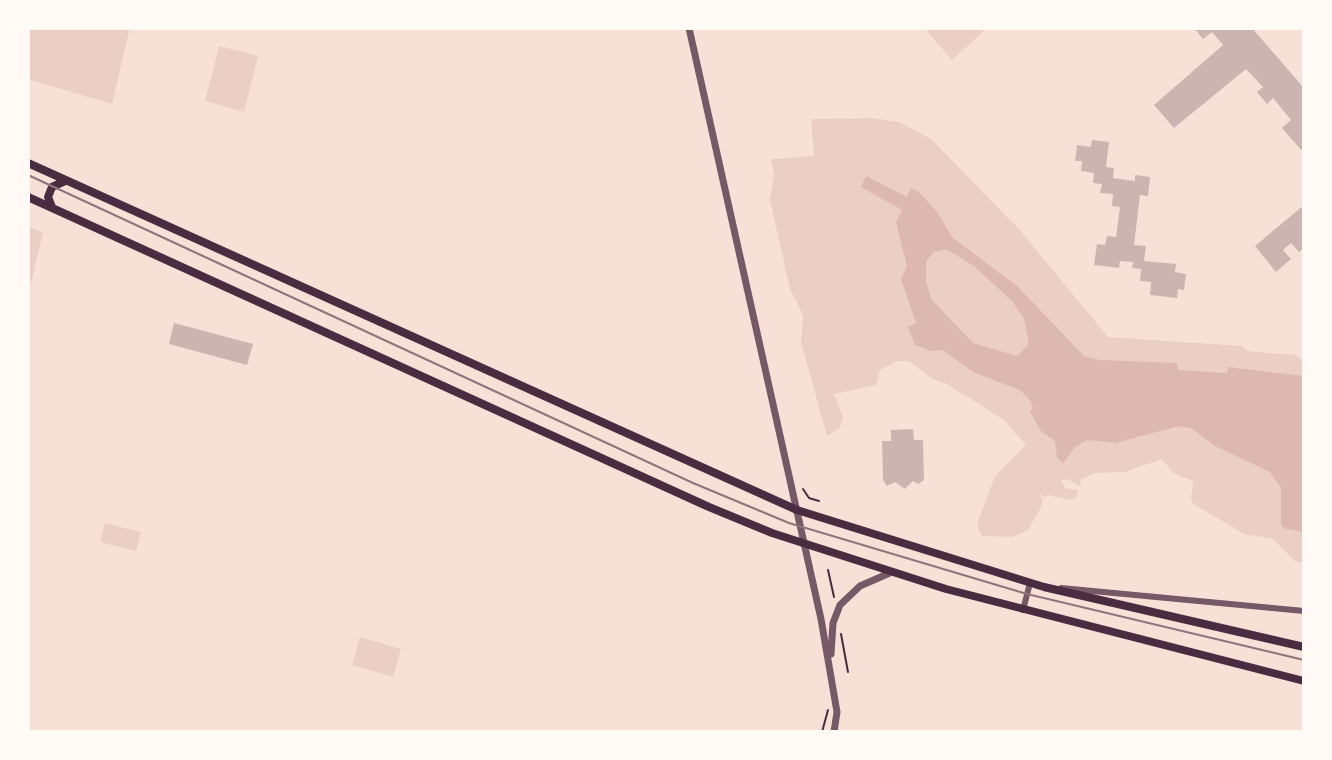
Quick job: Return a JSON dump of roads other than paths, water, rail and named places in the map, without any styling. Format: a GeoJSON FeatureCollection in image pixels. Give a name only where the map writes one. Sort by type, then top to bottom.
{"type":"FeatureCollection","features":[{"type":"Feature","properties":{"kind":"main road"},"geometry":{"type":"LineString","coordinates":[[28,163],[797,510],[1044,587],[1304,647]]}},
{"type":"Feature","properties":{"kind":"main road"},"geometry":{"type":"LineString","coordinates":[[52,207],[48,197],[52,187],[70,182]]}},
{"type":"Feature","properties":{"kind":"main road"},"geometry":{"type":"LineString","coordinates":[[28,197],[709,507],[805,544],[1023,610],[1304,681]]}},
{"type":"Feature","properties":{"kind":"street"},"geometry":{"type":"LineString","coordinates":[[689,28],[805,544],[832,676],[837,712],[834,732]]}},
{"type":"Feature","properties":{"kind":"street"},"geometry":{"type":"LineString","coordinates":[[832,676],[831,635],[840,605],[860,586],[892,572]]}},
{"type":"Feature","properties":{"kind":"street"},"geometry":{"type":"LineString","coordinates":[[1023,610],[1030,583]]}},
{"type":"Feature","properties":{"kind":"street"},"geometry":{"type":"LineString","coordinates":[[1044,587],[1304,611]]}},
{"type":"Feature","properties":{"kind":"tram line"},"geometry":{"type":"LineString","coordinates":[[28,175],[693,483],[789,523],[1027,594],[1304,660]]}}]}
